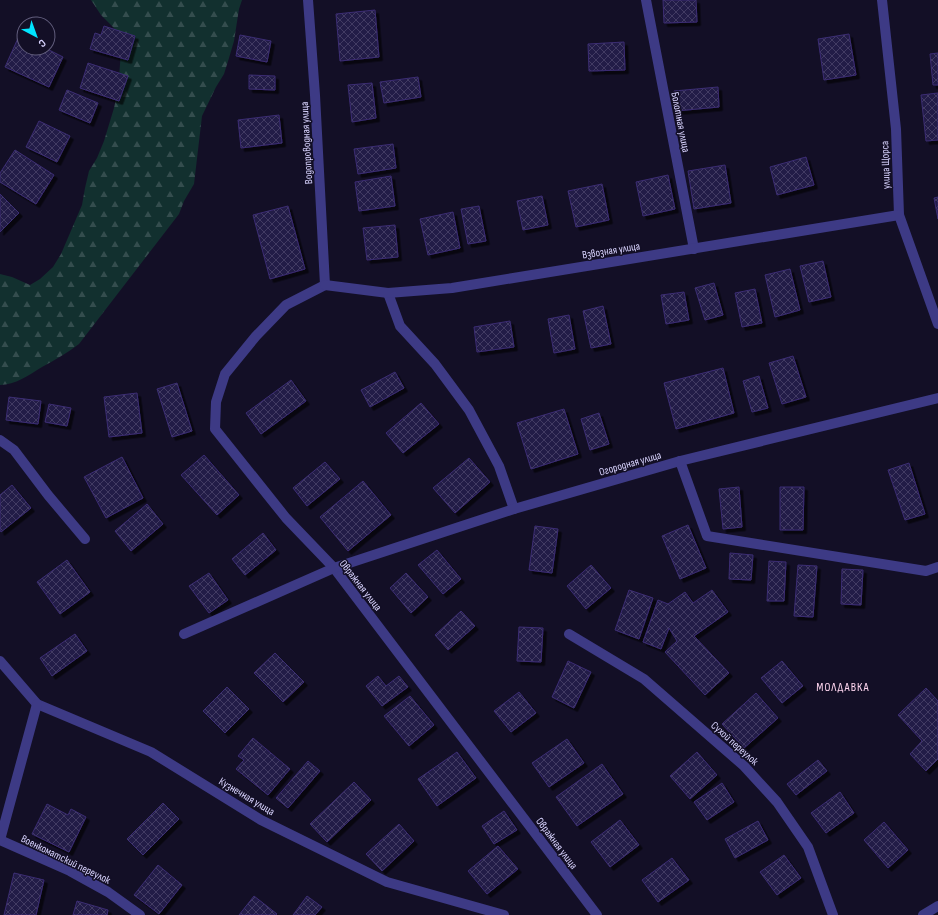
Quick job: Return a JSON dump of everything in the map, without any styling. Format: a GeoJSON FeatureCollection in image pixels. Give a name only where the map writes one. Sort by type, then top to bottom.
{"type":"FeatureCollection","features":[{"type":"Feature","properties":{"kind":"street","name":"Водопроводная улица"},"geometry":{"type":"LineString","coordinates":[[308,0],[316,102],[325,286]]}},
{"type":"Feature","properties":{"kind":"street","name":"Болотная улица"},"geometry":{"type":"LineString","coordinates":[[646,0],[694,249]]}},
{"type":"Feature","properties":{"kind":"street","name":"улица Щорса"},"geometry":{"type":"LineString","coordinates":[[882,0],[896,129],[899,216],[938,324]]}},
{"type":"Feature","properties":{"kind":"street","name":"Взвозная улица"},"geometry":{"type":"LineString","coordinates":[[325,286],[388,293],[452,288],[899,216]]}},
{"type":"Feature","properties":{"kind":"street","name":"Овражная улица"},"geometry":{"type":"LineString","coordinates":[[325,286],[286,305],[256,336],[225,374],[216,402],[215,429],[286,518],[334,568],[597,915]]}},
{"type":"Feature","properties":{"kind":"street"},"geometry":{"type":"LineString","coordinates":[[388,293],[400,326],[435,364],[469,410],[499,466],[514,509]]}},
{"type":"Feature","properties":{"kind":"street","name":"Огородная улица"},"geometry":{"type":"LineString","coordinates":[[184,634],[334,568],[514,509],[680,461],[938,398]]}},
{"type":"Feature","properties":{"kind":"street"},"geometry":{"type":"LineString","coordinates":[[0,440],[14,450],[48,495],[85,539]]}},
{"type":"Feature","properties":{"kind":"street"},"geometry":{"type":"LineString","coordinates":[[680,461],[707,536],[926,571],[938,567]]}},
{"type":"Feature","properties":{"kind":"street","name":"Сухой переулок"},"geometry":{"type":"LineString","coordinates":[[569,634],[644,678],[744,766],[778,802],[808,847],[832,915]]}},
{"type":"Feature","properties":{"kind":"street","name":"Кузнечная улица"},"geometry":{"type":"LineString","coordinates":[[0,661],[37,704],[151,752],[261,820],[387,882],[504,915]]}},
{"type":"Feature","properties":{"kind":"street"},"geometry":{"type":"LineString","coordinates":[[0,840],[37,704]]}},
{"type":"Feature","properties":{"kind":"street","name":"Военкоматский переулок"},"geometry":{"type":"LineString","coordinates":[[0,840],[70,871],[108,892],[140,915]]}},
{"type":"Feature","properties":{"kind":"street"},"geometry":{"type":"LineString","coordinates":[[923,915],[938,906]]}},
{"type":"Feature","properties":{"kind":"green space"},"geometry":{"type":"Polygon","coordinates":[[[91,0],[242,0],[239,9],[234,41],[224,74],[202,116],[194,184],[184,201],[179,214],[79,344],[22,379],[6,385],[0,385],[0,274],[12,277],[30,285],[40,279],[53,267],[61,254],[82,205],[89,171],[97,158],[104,141],[114,108],[118,90],[122,39],[101,15],[91,0]]]}},
{"type":"Feature","properties":{"kind":"building"},"geometry":{"type":"Polygon","coordinates":[[[663,0],[696,0],[697,22],[664,23],[663,0]]]}},
{"type":"Feature","properties":{"kind":"building"},"geometry":{"type":"Polygon","coordinates":[[[375,10],[379,57],[340,61],[336,14],[375,10]]]}},
{"type":"Feature","properties":{"kind":"building"},"geometry":{"type":"Polygon","coordinates":[[[104,26],[135,36],[128,60],[90,49],[95,33],[101,35],[104,26]]]}},
{"type":"Feature","properties":{"kind":"building"},"geometry":{"type":"Polygon","coordinates":[[[849,34],[856,75],[824,80],[818,39],[849,34]]]}},
{"type":"Feature","properties":{"kind":"building"},"geometry":{"type":"Polygon","coordinates":[[[240,35],[271,41],[267,62],[236,56],[240,35]]]}},
{"type":"Feature","properties":{"kind":"building"},"geometry":{"type":"Polygon","coordinates":[[[624,42],[625,70],[589,71],[588,44],[624,42]]]}},
{"type":"Feature","properties":{"kind":"building"},"geometry":{"type":"Polygon","coordinates":[[[16,43],[16,56],[56,56],[56,54],[63,57],[49,87],[5,67],[16,43]]]}},
{"type":"Feature","properties":{"kind":"building"},"geometry":{"type":"Polygon","coordinates":[[[938,53],[938,85],[933,85],[930,54],[938,53]]]}},
{"type":"Feature","properties":{"kind":"building"},"geometry":{"type":"Polygon","coordinates":[[[88,63],[128,76],[119,101],[80,88],[88,63]]]}},
{"type":"Feature","properties":{"kind":"building"},"geometry":{"type":"Polygon","coordinates":[[[249,75],[275,76],[275,90],[249,89],[249,75]]]}},
{"type":"Feature","properties":{"kind":"building"},"geometry":{"type":"Polygon","coordinates":[[[418,77],[421,97],[384,103],[380,82],[418,77]]]}},
{"type":"Feature","properties":{"kind":"building"},"geometry":{"type":"Polygon","coordinates":[[[372,83],[376,118],[352,122],[348,85],[372,83]]]}},
{"type":"Feature","properties":{"kind":"building"},"geometry":{"type":"Polygon","coordinates":[[[718,87],[719,107],[676,111],[674,91],[718,87]]]}},
{"type":"Feature","properties":{"kind":"building"},"geometry":{"type":"Polygon","coordinates":[[[67,90],[98,103],[90,123],[59,110],[67,90]]]}},
{"type":"Feature","properties":{"kind":"building"},"geometry":{"type":"Polygon","coordinates":[[[938,93],[938,140],[926,141],[921,95],[938,93]]]}},
{"type":"Feature","properties":{"kind":"building"},"geometry":{"type":"Polygon","coordinates":[[[279,115],[282,143],[241,148],[238,120],[279,115]]]}},
{"type":"Feature","properties":{"kind":"building"},"geometry":{"type":"Polygon","coordinates":[[[39,121],[70,136],[57,162],[26,147],[39,121]]]}},
{"type":"Feature","properties":{"kind":"building"},"geometry":{"type":"Polygon","coordinates":[[[393,144],[396,168],[358,174],[354,149],[393,144]]]}},
{"type":"Feature","properties":{"kind":"building"},"geometry":{"type":"Polygon","coordinates":[[[15,150],[54,175],[36,204],[0,182],[0,173],[15,150]]]}},
{"type":"Feature","properties":{"kind":"building"},"geometry":{"type":"Polygon","coordinates":[[[806,157],[814,185],[777,195],[770,167],[806,157]]]}},
{"type":"Feature","properties":{"kind":"building"},"geometry":{"type":"Polygon","coordinates":[[[725,165],[731,203],[694,209],[688,171],[725,165]]]}},
{"type":"Feature","properties":{"kind":"building"},"geometry":{"type":"Polygon","coordinates":[[[668,175],[675,209],[643,216],[636,182],[668,175]]]}},
{"type":"Feature","properties":{"kind":"building"},"geometry":{"type":"Polygon","coordinates":[[[391,176],[395,206],[359,211],[355,182],[391,176]]]}},
{"type":"Feature","properties":{"kind":"building"},"geometry":{"type":"Polygon","coordinates":[[[602,184],[609,220],[576,227],[568,191],[602,184]]]}},
{"type":"Feature","properties":{"kind":"building"},"geometry":{"type":"Polygon","coordinates":[[[0,194],[19,213],[0,232],[0,194]]]}},
{"type":"Feature","properties":{"kind":"building"},"geometry":{"type":"Polygon","coordinates":[[[542,196],[548,225],[523,230],[517,201],[542,196]]]}},
{"type":"Feature","properties":{"kind":"building"},"geometry":{"type":"Polygon","coordinates":[[[938,197],[938,219],[934,198],[938,197]]]}},
{"type":"Feature","properties":{"kind":"building"},"geometry":{"type":"Polygon","coordinates":[[[288,206],[305,269],[270,279],[253,215],[288,206]]]}},
{"type":"Feature","properties":{"kind":"building"},"geometry":{"type":"Polygon","coordinates":[[[479,206],[486,241],[468,244],[461,209],[479,206]]]}},
{"type":"Feature","properties":{"kind":"building"},"geometry":{"type":"Polygon","coordinates":[[[453,212],[460,248],[428,255],[420,219],[453,212]]]}},
{"type":"Feature","properties":{"kind":"building"},"geometry":{"type":"Polygon","coordinates":[[[395,225],[398,257],[367,260],[363,228],[395,225]]]}},
{"type":"Feature","properties":{"kind":"building"},"geometry":{"type":"Polygon","coordinates":[[[823,261],[831,297],[809,302],[800,266],[823,261]]]}},
{"type":"Feature","properties":{"kind":"building"},"geometry":{"type":"Polygon","coordinates":[[[790,269],[800,310],[775,317],[765,275],[790,269]]]}},
{"type":"Feature","properties":{"kind":"building"},"geometry":{"type":"Polygon","coordinates":[[[714,283],[723,315],[705,320],[695,288],[714,283]]]}},
{"type":"Feature","properties":{"kind":"building"},"geometry":{"type":"Polygon","coordinates":[[[755,289],[762,323],[742,327],[735,293],[755,289]]]}},
{"type":"Feature","properties":{"kind":"building"},"geometry":{"type":"Polygon","coordinates":[[[684,292],[689,320],[666,324],[661,295],[684,292]]]}},
{"type":"Feature","properties":{"kind":"building"},"geometry":{"type":"Polygon","coordinates":[[[603,306],[611,344],[591,348],[583,311],[603,306]]]}},
{"type":"Feature","properties":{"kind":"building"},"geometry":{"type":"Polygon","coordinates":[[[569,315],[575,349],[554,353],[548,319],[569,315]]]}},
{"type":"Feature","properties":{"kind":"building"},"geometry":{"type":"Polygon","coordinates":[[[510,321],[514,347],[477,352],[474,327],[510,321]]]}},
{"type":"Feature","properties":{"kind":"building"},"geometry":{"type":"Polygon","coordinates":[[[793,356],[806,397],[782,404],[769,363],[793,356]]]}},
{"type":"Feature","properties":{"kind":"building"},"geometry":{"type":"Polygon","coordinates":[[[723,368],[734,413],[676,429],[664,383],[723,368]]]}},
{"type":"Feature","properties":{"kind":"building"},"geometry":{"type":"Polygon","coordinates":[[[395,372],[404,388],[370,407],[361,390],[395,372]]]}},
{"type":"Feature","properties":{"kind":"building"},"geometry":{"type":"Polygon","coordinates":[[[759,376],[768,408],[752,412],[743,381],[759,376]]]}},
{"type":"Feature","properties":{"kind":"building"},"geometry":{"type":"Polygon","coordinates":[[[291,380],[306,401],[261,434],[246,413],[291,380]]]}},
{"type":"Feature","properties":{"kind":"building"},"geometry":{"type":"Polygon","coordinates":[[[177,383],[192,431],[172,437],[157,389],[177,383]]]}},
{"type":"Feature","properties":{"kind":"building"},"geometry":{"type":"Polygon","coordinates":[[[137,393],[142,433],[109,437],[104,397],[137,393]]]}},
{"type":"Feature","properties":{"kind":"building"},"geometry":{"type":"Polygon","coordinates":[[[9,397],[41,401],[38,424],[6,420],[9,397]]]}},
{"type":"Feature","properties":{"kind":"building"},"geometry":{"type":"Polygon","coordinates":[[[421,403],[439,424],[403,453],[386,433],[421,403]]]}},
{"type":"Feature","properties":{"kind":"building"},"geometry":{"type":"Polygon","coordinates":[[[49,404],[71,408],[67,426],[45,422],[49,404]]]}},
{"type":"Feature","properties":{"kind":"building"},"geometry":{"type":"Polygon","coordinates":[[[564,409],[578,454],[531,469],[517,423],[564,409]]]}},
{"type":"Feature","properties":{"kind":"building"},"geometry":{"type":"Polygon","coordinates":[[[599,413],[609,444],[590,450],[581,419],[599,413]]]}},
{"type":"Feature","properties":{"kind":"building"},"geometry":{"type":"Polygon","coordinates":[[[204,455],[239,495],[217,515],[181,475],[204,455]]]}},
{"type":"Feature","properties":{"kind":"building"},"geometry":{"type":"Polygon","coordinates":[[[122,457],[143,498],[106,518],[84,477],[122,457]]]}},
{"type":"Feature","properties":{"kind":"building"},"geometry":{"type":"Polygon","coordinates":[[[469,458],[490,482],[455,513],[433,488],[469,458]]]}},
{"type":"Feature","properties":{"kind":"building"},"geometry":{"type":"Polygon","coordinates":[[[325,462],[340,479],[307,506],[293,488],[325,462]]]}},
{"type":"Feature","properties":{"kind":"building"},"geometry":{"type":"Polygon","coordinates":[[[909,463],[925,514],[905,520],[888,470],[909,463]]]}},
{"type":"Feature","properties":{"kind":"building"},"geometry":{"type":"Polygon","coordinates":[[[363,481],[391,515],[348,551],[320,517],[363,481]]]}},
{"type":"Feature","properties":{"kind":"building"},"geometry":{"type":"Polygon","coordinates":[[[12,485],[31,508],[1,532],[0,495],[12,485]]]}},
{"type":"Feature","properties":{"kind":"building"},"geometry":{"type":"Polygon","coordinates":[[[739,487],[742,527],[723,529],[719,489],[739,487]]]}},
{"type":"Feature","properties":{"kind":"building"},"geometry":{"type":"Polygon","coordinates":[[[780,487],[804,487],[803,530],[780,530],[780,487]]]}},
{"type":"Feature","properties":{"kind":"building"},"geometry":{"type":"Polygon","coordinates":[[[147,504],[163,524],[131,551],[115,531],[147,504]]]}},
{"type":"Feature","properties":{"kind":"building"},"geometry":{"type":"Polygon","coordinates":[[[688,525],[706,568],[680,579],[662,536],[688,525]]]}},
{"type":"Feature","properties":{"kind":"building"},"geometry":{"type":"Polygon","coordinates":[[[535,526],[558,529],[552,573],[529,570],[535,526]]]}},
{"type":"Feature","properties":{"kind":"building"},"geometry":{"type":"Polygon","coordinates":[[[263,533],[276,550],[245,575],[232,559],[263,533]]]}},
{"type":"Feature","properties":{"kind":"building"},"geometry":{"type":"Polygon","coordinates":[[[437,550],[461,579],[443,594],[418,565],[437,550]]]}},
{"type":"Feature","properties":{"kind":"building"},"geometry":{"type":"Polygon","coordinates":[[[730,553],[753,555],[751,580],[729,579],[730,553]]]}},
{"type":"Feature","properties":{"kind":"building"},"geometry":{"type":"Polygon","coordinates":[[[67,560],[90,592],[60,614],[37,582],[67,560]]]}},
{"type":"Feature","properties":{"kind":"building"},"geometry":{"type":"Polygon","coordinates":[[[769,561],[786,562],[784,601],[767,601],[769,561]]]}},
{"type":"Feature","properties":{"kind":"building"},"geometry":{"type":"Polygon","coordinates":[[[591,565],[611,588],[586,609],[567,586],[591,565]]]}},
{"type":"Feature","properties":{"kind":"building"},"geometry":{"type":"Polygon","coordinates":[[[798,565],[817,566],[813,617],[794,616],[798,565]]]}},
{"type":"Feature","properties":{"kind":"building"},"geometry":{"type":"Polygon","coordinates":[[[842,569],[863,570],[861,605],[841,604],[842,569]]]}},
{"type":"Feature","properties":{"kind":"building"},"geometry":{"type":"Polygon","coordinates":[[[209,573],[228,600],[209,613],[189,586],[209,573]]]}},
{"type":"Feature","properties":{"kind":"building"},"geometry":{"type":"Polygon","coordinates":[[[406,573],[428,597],[411,613],[390,588],[406,573]]]}},
{"type":"Feature","properties":{"kind":"building"},"geometry":{"type":"Polygon","coordinates":[[[629,590],[653,598],[639,639],[615,630],[629,590]]]}},
{"type":"Feature","properties":{"kind":"building"},"geometry":{"type":"Polygon","coordinates":[[[712,590],[728,612],[694,636],[729,673],[705,695],[665,652],[677,641],[669,628],[661,649],[643,642],[658,600],[668,604],[685,592],[693,603],[712,590]]]}},
{"type":"Feature","properties":{"kind":"building"},"geometry":{"type":"Polygon","coordinates":[[[461,611],[475,626],[448,650],[435,635],[461,611]]]}},
{"type":"Feature","properties":{"kind":"building"},"geometry":{"type":"Polygon","coordinates":[[[519,627],[543,628],[541,662],[517,661],[519,627]]]}},
{"type":"Feature","properties":{"kind":"building"},"geometry":{"type":"Polygon","coordinates":[[[75,634],[87,651],[52,676],[40,658],[75,634]]]}},
{"type":"Feature","properties":{"kind":"building"},"geometry":{"type":"Polygon","coordinates":[[[275,653],[304,682],[283,702],[254,673],[275,653]]]}},
{"type":"Feature","properties":{"kind":"building"},"geometry":{"type":"Polygon","coordinates":[[[568,661],[591,672],[574,708],[552,697],[568,661]]]}},
{"type":"Feature","properties":{"kind":"building"},"geometry":{"type":"Polygon","coordinates":[[[782,661],[803,686],[782,703],[761,678],[782,661]]]}},
{"type":"Feature","properties":{"kind":"building"},"geometry":{"type":"Polygon","coordinates":[[[378,676],[386,686],[399,676],[408,687],[382,706],[366,686],[378,676]]]}},
{"type":"Feature","properties":{"kind":"building"},"geometry":{"type":"Polygon","coordinates":[[[227,687],[249,709],[225,733],[203,711],[227,687]]]}},
{"type":"Feature","properties":{"kind":"building"},"geometry":{"type":"Polygon","coordinates":[[[926,688],[938,701],[938,759],[926,771],[910,754],[922,741],[898,715],[926,688]]]}},
{"type":"Feature","properties":{"kind":"building"},"geometry":{"type":"Polygon","coordinates":[[[519,692],[536,713],[511,732],[494,711],[519,692]]]}},
{"type":"Feature","properties":{"kind":"building"},"geometry":{"type":"Polygon","coordinates":[[[756,693],[778,718],[744,748],[722,724],[756,693]]]}},
{"type":"Feature","properties":{"kind":"building"},"geometry":{"type":"Polygon","coordinates":[[[410,696],[434,725],[409,746],[384,716],[410,696]]]}},
{"type":"Feature","properties":{"kind":"building"},"geometry":{"type":"Polygon","coordinates":[[[253,738],[290,769],[268,795],[236,769],[244,760],[238,756],[253,738]]]}},
{"type":"Feature","properties":{"kind":"building"},"geometry":{"type":"Polygon","coordinates":[[[567,739],[584,763],[549,787],[532,763],[567,739]]]}},
{"type":"Feature","properties":{"kind":"building"},"geometry":{"type":"Polygon","coordinates":[[[457,752],[476,778],[437,806],[418,779],[457,752]]]}},
{"type":"Feature","properties":{"kind":"building"},"geometry":{"type":"Polygon","coordinates":[[[697,752],[717,775],[690,799],[670,776],[697,752]]]}},
{"type":"Feature","properties":{"kind":"building"},"geometry":{"type":"Polygon","coordinates":[[[818,760],[827,771],[796,795],[787,784],[818,760]]]}},
{"type":"Feature","properties":{"kind":"building"},"geometry":{"type":"Polygon","coordinates":[[[308,761],[320,771],[288,808],[276,798],[308,761]]]}},
{"type":"Feature","properties":{"kind":"building"},"geometry":{"type":"Polygon","coordinates":[[[602,764],[623,794],[577,826],[556,797],[602,764]]]}},
{"type":"Feature","properties":{"kind":"building"},"geometry":{"type":"Polygon","coordinates":[[[354,782],[371,800],[327,842],[310,824],[354,782]]]}},
{"type":"Feature","properties":{"kind":"building"},"geometry":{"type":"Polygon","coordinates":[[[722,783],[734,802],[707,820],[694,802],[722,783]]]}},
{"type":"Feature","properties":{"kind":"building"},"geometry":{"type":"Polygon","coordinates":[[[840,792],[854,813],[826,833],[811,813],[840,792]]]}},
{"type":"Feature","properties":{"kind":"building"},"geometry":{"type":"Polygon","coordinates":[[[163,803],[179,819],[143,855],[127,839],[163,803]]]}},
{"type":"Feature","properties":{"kind":"building"},"geometry":{"type":"Polygon","coordinates":[[[47,804],[68,815],[71,809],[86,817],[69,852],[32,834],[47,804]]]}},
{"type":"Feature","properties":{"kind":"building"},"geometry":{"type":"Polygon","coordinates":[[[504,811],[517,830],[494,844],[482,826],[504,811]]]}},
{"type":"Feature","properties":{"kind":"building"},"geometry":{"type":"Polygon","coordinates":[[[620,820],[639,845],[610,867],[591,842],[620,820]]]}},
{"type":"Feature","properties":{"kind":"building"},"geometry":{"type":"Polygon","coordinates":[[[758,821],[768,840],[735,858],[725,839],[758,821]]]}},
{"type":"Feature","properties":{"kind":"building"},"geometry":{"type":"Polygon","coordinates":[[[884,822],[908,850],[888,868],[864,840],[884,822]]]}},
{"type":"Feature","properties":{"kind":"building"},"geometry":{"type":"Polygon","coordinates":[[[399,824],[414,841],[382,871],[366,854],[399,824]]]}},
{"type":"Feature","properties":{"kind":"building"},"geometry":{"type":"Polygon","coordinates":[[[498,846],[518,869],[487,894],[468,871],[498,846]]]}},
{"type":"Feature","properties":{"kind":"building"},"geometry":{"type":"Polygon","coordinates":[[[784,855],[801,878],[777,895],[760,872],[784,855]]]}},
{"type":"Feature","properties":{"kind":"building"},"geometry":{"type":"Polygon","coordinates":[[[672,858],[689,880],[658,902],[642,880],[672,858]]]}},
{"type":"Feature","properties":{"kind":"building"},"geometry":{"type":"Polygon","coordinates":[[[158,865],[182,885],[159,914],[134,895],[158,865]]]}},
{"type":"Feature","properties":{"kind":"building"},"geometry":{"type":"Polygon","coordinates":[[[14,873],[44,880],[36,915],[4,915],[14,873]]]}},
{"type":"Feature","properties":{"kind":"building"},"geometry":{"type":"Polygon","coordinates":[[[254,896],[277,914],[239,915],[254,896]]]}},
{"type":"Feature","properties":{"kind":"building"},"geometry":{"type":"Polygon","coordinates":[[[307,896],[322,907],[315,915],[293,915],[307,896]]]}},
{"type":"Feature","properties":{"kind":"building"},"geometry":{"type":"Polygon","coordinates":[[[77,901],[108,910],[107,915],[73,915],[77,901]]]}},
{"type":"Feature","properties":{"kind":"district","name":"МОЛДАВКА"},"geometry":{"type":"Point","coordinates":[843,687]}}]}
